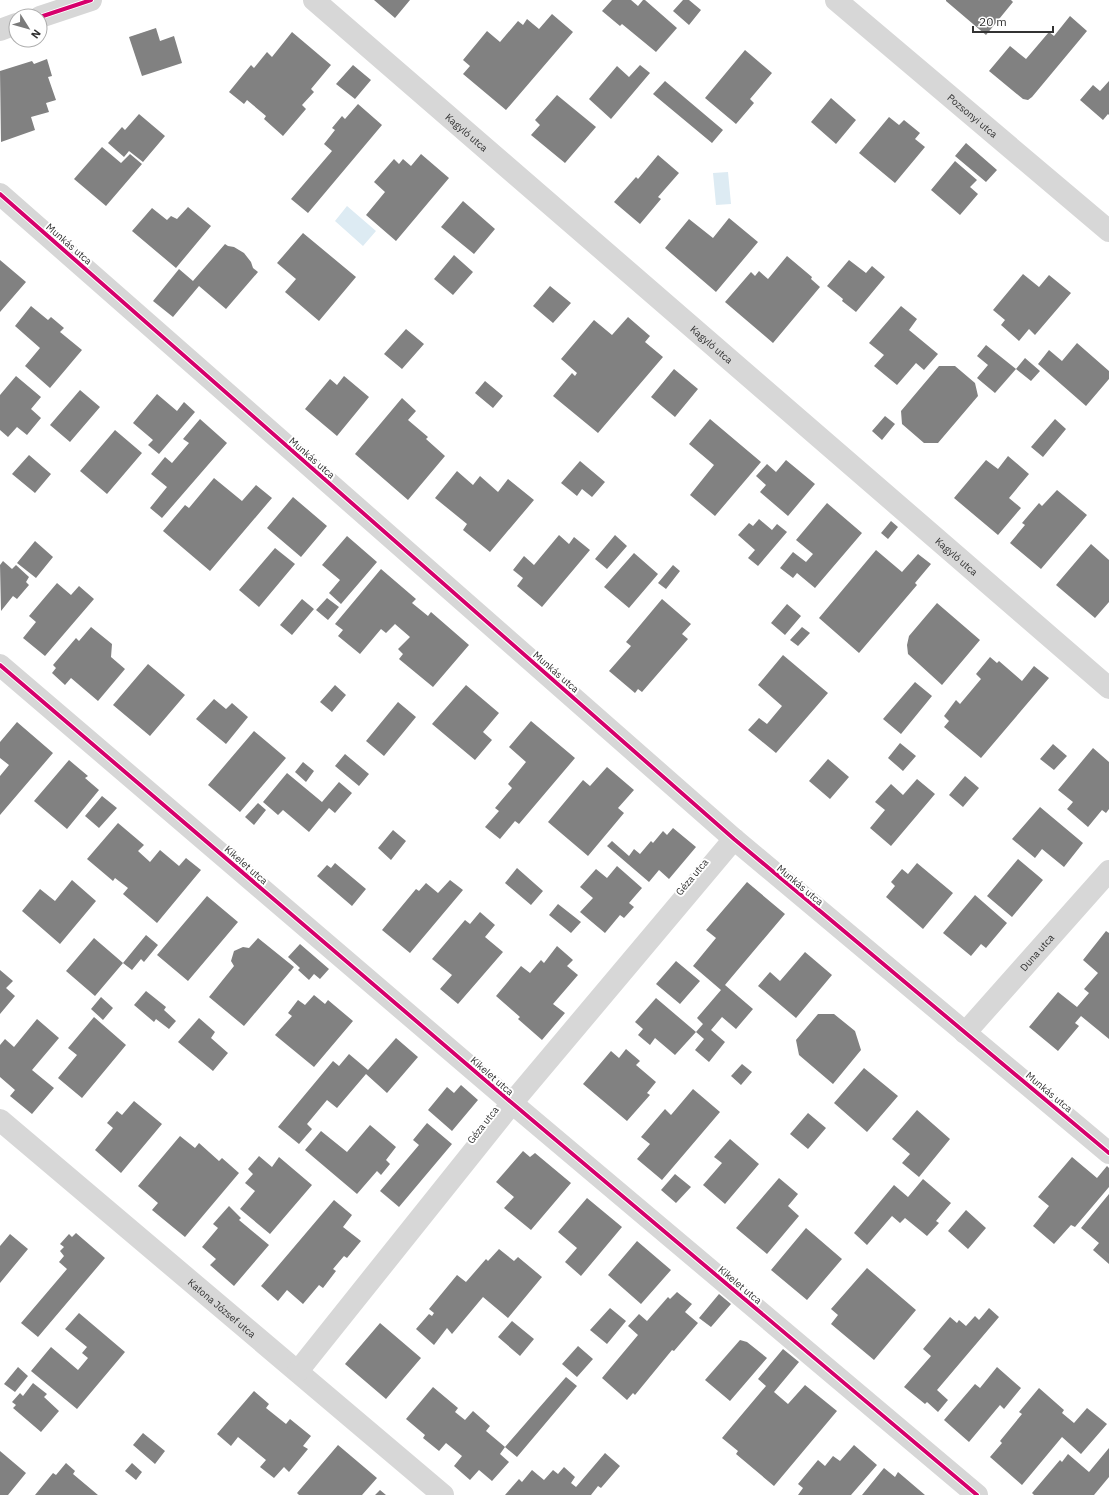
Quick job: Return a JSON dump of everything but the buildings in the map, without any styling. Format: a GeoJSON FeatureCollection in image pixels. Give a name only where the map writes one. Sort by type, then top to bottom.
{"type":"FeatureCollection","features":[{"type":"Feature","properties":{"kind":"street"},"geometry":{"type":"LineString","coordinates":[[48,14],[91,0]]}},
{"type":"Feature","properties":{"kind":"street","name":"Kagyló utca"},"geometry":{"type":"LineString","coordinates":[[314,0],[1109,688]]}},
{"type":"Feature","properties":{"kind":"street","name":"Pozsonyi utca"},"geometry":{"type":"LineString","coordinates":[[836,0],[1109,231]]}},
{"type":"Feature","properties":{"kind":"street","name":"Munkás utca"},"geometry":{"type":"LineString","coordinates":[[0,194],[734,839],[1109,1153]]}},
{"type":"Feature","properties":{"kind":"street","name":"Kikelet utca"},"geometry":{"type":"LineString","coordinates":[[0,665],[512,1103],[977,1495]]}},
{"type":"Feature","properties":{"kind":"street","name":"Géza utca"},"geometry":{"type":"LineString","coordinates":[[298,1371],[512,1103],[734,839]]}},
{"type":"Feature","properties":{"kind":"street","name":"Duna utca"},"geometry":{"type":"LineString","coordinates":[[965,1033],[1109,871]]}},
{"type":"Feature","properties":{"kind":"street","name":"Katona József utca"},"geometry":{"type":"LineString","coordinates":[[0,1120],[443,1495]]}},
{"type":"Feature","properties":{"kind":"shaded area"},"geometry":{"type":"Polygon","coordinates":[[[728,172],[731,204],[716,205],[713,173],[728,172]]]}},
{"type":"Feature","properties":{"kind":"shaded area"},"geometry":{"type":"Polygon","coordinates":[[[347,206],[376,231],[363,246],[335,221],[347,206]]]}},
{"type":"Feature","properties":{"kind":"cycle path"},"geometry":{"type":"LineString","coordinates":[[48,14],[91,0]]}},
{"type":"Feature","properties":{"kind":"cycle path"},"geometry":{"type":"LineString","coordinates":[[0,194],[734,839],[1109,1153]]}},
{"type":"Feature","properties":{"kind":"cycle path"},"geometry":{"type":"LineString","coordinates":[[0,665],[512,1103],[977,1495]]}}]}
